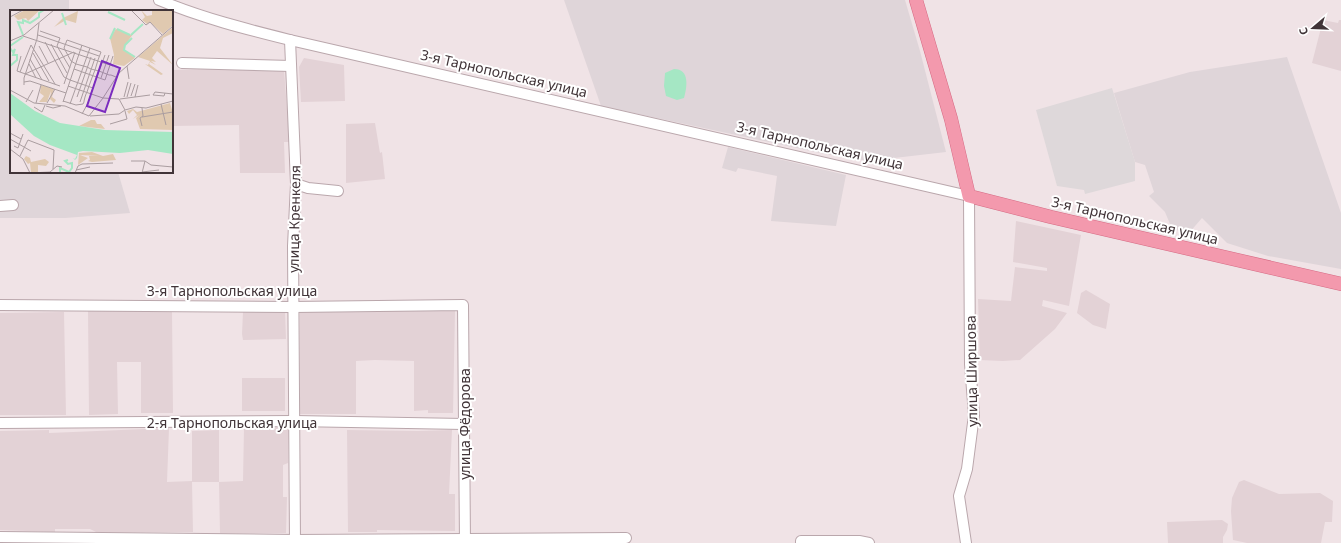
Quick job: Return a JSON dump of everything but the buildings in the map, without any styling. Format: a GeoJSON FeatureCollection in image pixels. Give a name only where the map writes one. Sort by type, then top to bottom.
{"type":"FeatureCollection","features":[{"type":"Feature","properties":{"kind":"main road"},"geometry":{"type":"LineString","coordinates":[[916,0],[951,119],[970,196]]}},
{"type":"Feature","properties":{"kind":"main road","name":"3-я Тарнопольская улица"},"geometry":{"type":"LineString","coordinates":[[970,196],[1044,215],[1341,284]]}},
{"type":"Feature","properties":{"kind":"street","name":"3-я Тарнопольская улица"},"geometry":{"type":"LineString","coordinates":[[159,0],[182,10],[290,40],[970,196]]}},
{"type":"Feature","properties":{"kind":"street","name":"улица Кренкеля"},"geometry":{"type":"LineString","coordinates":[[290,40],[296,184],[293,246],[295,541]]}},
{"type":"Feature","properties":{"kind":"street"},"geometry":{"type":"LineString","coordinates":[[182,63],[291,66]]}},
{"type":"Feature","properties":{"kind":"street"},"geometry":{"type":"LineString","coordinates":[[296,184],[308,188],[338,191]]}},
{"type":"Feature","properties":{"kind":"street","name":"улица Ширшова"},"geometry":{"type":"LineString","coordinates":[[966,543],[958,496],[967,469],[974,415],[970,364],[970,196]]}},
{"type":"Feature","properties":{"kind":"street"},"geometry":{"type":"LineString","coordinates":[[0,206],[13,205]]}},
{"type":"Feature","properties":{"kind":"street","name":"3-я Тарнопольская улица"},"geometry":{"type":"LineString","coordinates":[[0,305],[463,305]]}},
{"type":"Feature","properties":{"kind":"street","name":"улица Фёдорова"},"geometry":{"type":"LineString","coordinates":[[463,305],[465,541]]}},
{"type":"Feature","properties":{"kind":"street","name":"2-я Тарнопольская улица"},"geometry":{"type":"LineString","coordinates":[[0,424],[294,420],[464,424]]}},
{"type":"Feature","properties":{"kind":"street"},"geometry":{"type":"LineString","coordinates":[[0,537],[295,541],[465,541],[626,538]]}},
{"type":"Feature","properties":{"kind":"street"},"geometry":{"type":"LineString","coordinates":[[802,542],[859,541],[870,543]]}},
{"type":"Feature","properties":{"kind":"shaded area"},"geometry":{"type":"Polygon","coordinates":[[[0,0],[69,0],[69,10],[10,10],[10,173],[118,173],[130,213],[65,218],[0,218],[0,0]]]}},
{"type":"Feature","properties":{"kind":"shaded area"},"geometry":{"type":"Polygon","coordinates":[[[564,0],[905,0],[920,51],[946,152],[868,161],[820,153],[601,106],[564,0]]]}},
{"type":"Feature","properties":{"kind":"shaded area"},"geometry":{"type":"Polygon","coordinates":[[[1323,20],[1338,23],[1339,20],[1341,20],[1341,71],[1312,63],[1323,20]]]}},
{"type":"Feature","properties":{"kind":"shaded area"},"geometry":{"type":"Polygon","coordinates":[[[1287,57],[1341,213],[1341,269],[1268,256],[1227,243],[1202,218],[1189,233],[1172,229],[1165,212],[1149,196],[1154,192],[1145,165],[1135,162],[1114,93],[1190,72],[1287,57]]]}},
{"type":"Feature","properties":{"kind":"shaded area"},"geometry":{"type":"Polygon","coordinates":[[[304,58],[344,65],[345,101],[301,102],[299,67],[304,58]]]}},
{"type":"Feature","properties":{"kind":"shaded area"},"geometry":{"type":"Polygon","coordinates":[[[674,69],[683,72],[686,79],[684,98],[677,100],[666,96],[664,86],[665,73],[674,69]]]}},
{"type":"Feature","properties":{"kind":"shaded area"},"geometry":{"type":"Polygon","coordinates":[[[173,70],[284,70],[287,109],[290,109],[290,142],[284,142],[285,173],[240,173],[239,125],[173,126],[173,70]]]}},
{"type":"Feature","properties":{"kind":"shaded area"},"geometry":{"type":"Polygon","coordinates":[[[1112,88],[1135,162],[1135,181],[1085,194],[1084,190],[1057,186],[1036,110],[1112,88]]]}},
{"type":"Feature","properties":{"kind":"shaded area"},"geometry":{"type":"Polygon","coordinates":[[[375,123],[380,153],[382,152],[385,179],[346,183],[346,124],[375,123]]]}},
{"type":"Feature","properties":{"kind":"shaded area"},"geometry":{"type":"Polygon","coordinates":[[[728,147],[846,175],[836,226],[771,221],[777,176],[738,168],[736,172],[722,168],[728,147]]]}},
{"type":"Feature","properties":{"kind":"shaded area"},"geometry":{"type":"Polygon","coordinates":[[[1016,221],[1081,235],[1069,306],[1043,300],[1042,306],[1067,313],[1055,329],[1020,360],[980,360],[978,299],[1011,301],[1015,267],[1047,271],[1047,268],[1013,262],[1016,221]]]}},
{"type":"Feature","properties":{"kind":"shaded area"},"geometry":{"type":"Polygon","coordinates":[[[1086,290],[1110,304],[1106,329],[1093,325],[1077,313],[1081,293],[1086,290]]]}},
{"type":"Feature","properties":{"kind":"shaded area"},"geometry":{"type":"Polygon","coordinates":[[[88,311],[172,311],[173,413],[141,413],[141,362],[117,362],[118,414],[89,415],[88,311]]]}},
{"type":"Feature","properties":{"kind":"shaded area"},"geometry":{"type":"Polygon","coordinates":[[[285,311],[286,339],[243,340],[243,312],[285,311]]]}},
{"type":"Feature","properties":{"kind":"shaded area"},"geometry":{"type":"Polygon","coordinates":[[[300,311],[455,311],[453,413],[428,413],[428,410],[414,411],[414,361],[375,360],[356,361],[356,414],[300,414],[300,311]]]}},
{"type":"Feature","properties":{"kind":"shaded area"},"geometry":{"type":"Polygon","coordinates":[[[64,312],[66,415],[0,415],[0,313],[64,312]]]}},
{"type":"Feature","properties":{"kind":"shaded area"},"geometry":{"type":"Polygon","coordinates":[[[242,378],[285,378],[285,411],[242,411],[242,378]]]}},
{"type":"Feature","properties":{"kind":"shaded area"},"geometry":{"type":"Polygon","coordinates":[[[169,428],[167,482],[192,481],[192,431],[219,430],[219,482],[192,482],[193,532],[96,532],[90,529],[55,529],[55,532],[0,530],[0,431],[49,430],[49,433],[169,428]]]}},
{"type":"Feature","properties":{"kind":"shaded area"},"geometry":{"type":"Polygon","coordinates":[[[244,428],[288,428],[288,463],[283,465],[283,497],[287,497],[286,533],[220,533],[219,482],[243,481],[244,428]]]}},
{"type":"Feature","properties":{"kind":"shaded area"},"geometry":{"type":"Polygon","coordinates":[[[347,430],[452,430],[449,494],[455,494],[455,531],[377,530],[377,532],[348,532],[347,430]]]}},
{"type":"Feature","properties":{"kind":"shaded area"},"geometry":{"type":"Polygon","coordinates":[[[1244,480],[1279,494],[1320,493],[1333,501],[1332,522],[1325,522],[1321,543],[1247,543],[1233,540],[1231,511],[1232,498],[1239,482],[1244,480]]]}},
{"type":"Feature","properties":{"kind":"shaded area"},"geometry":{"type":"Polygon","coordinates":[[[1222,520],[1228,524],[1227,530],[1223,537],[1223,543],[1168,543],[1167,522],[1222,520]]]}}]}
